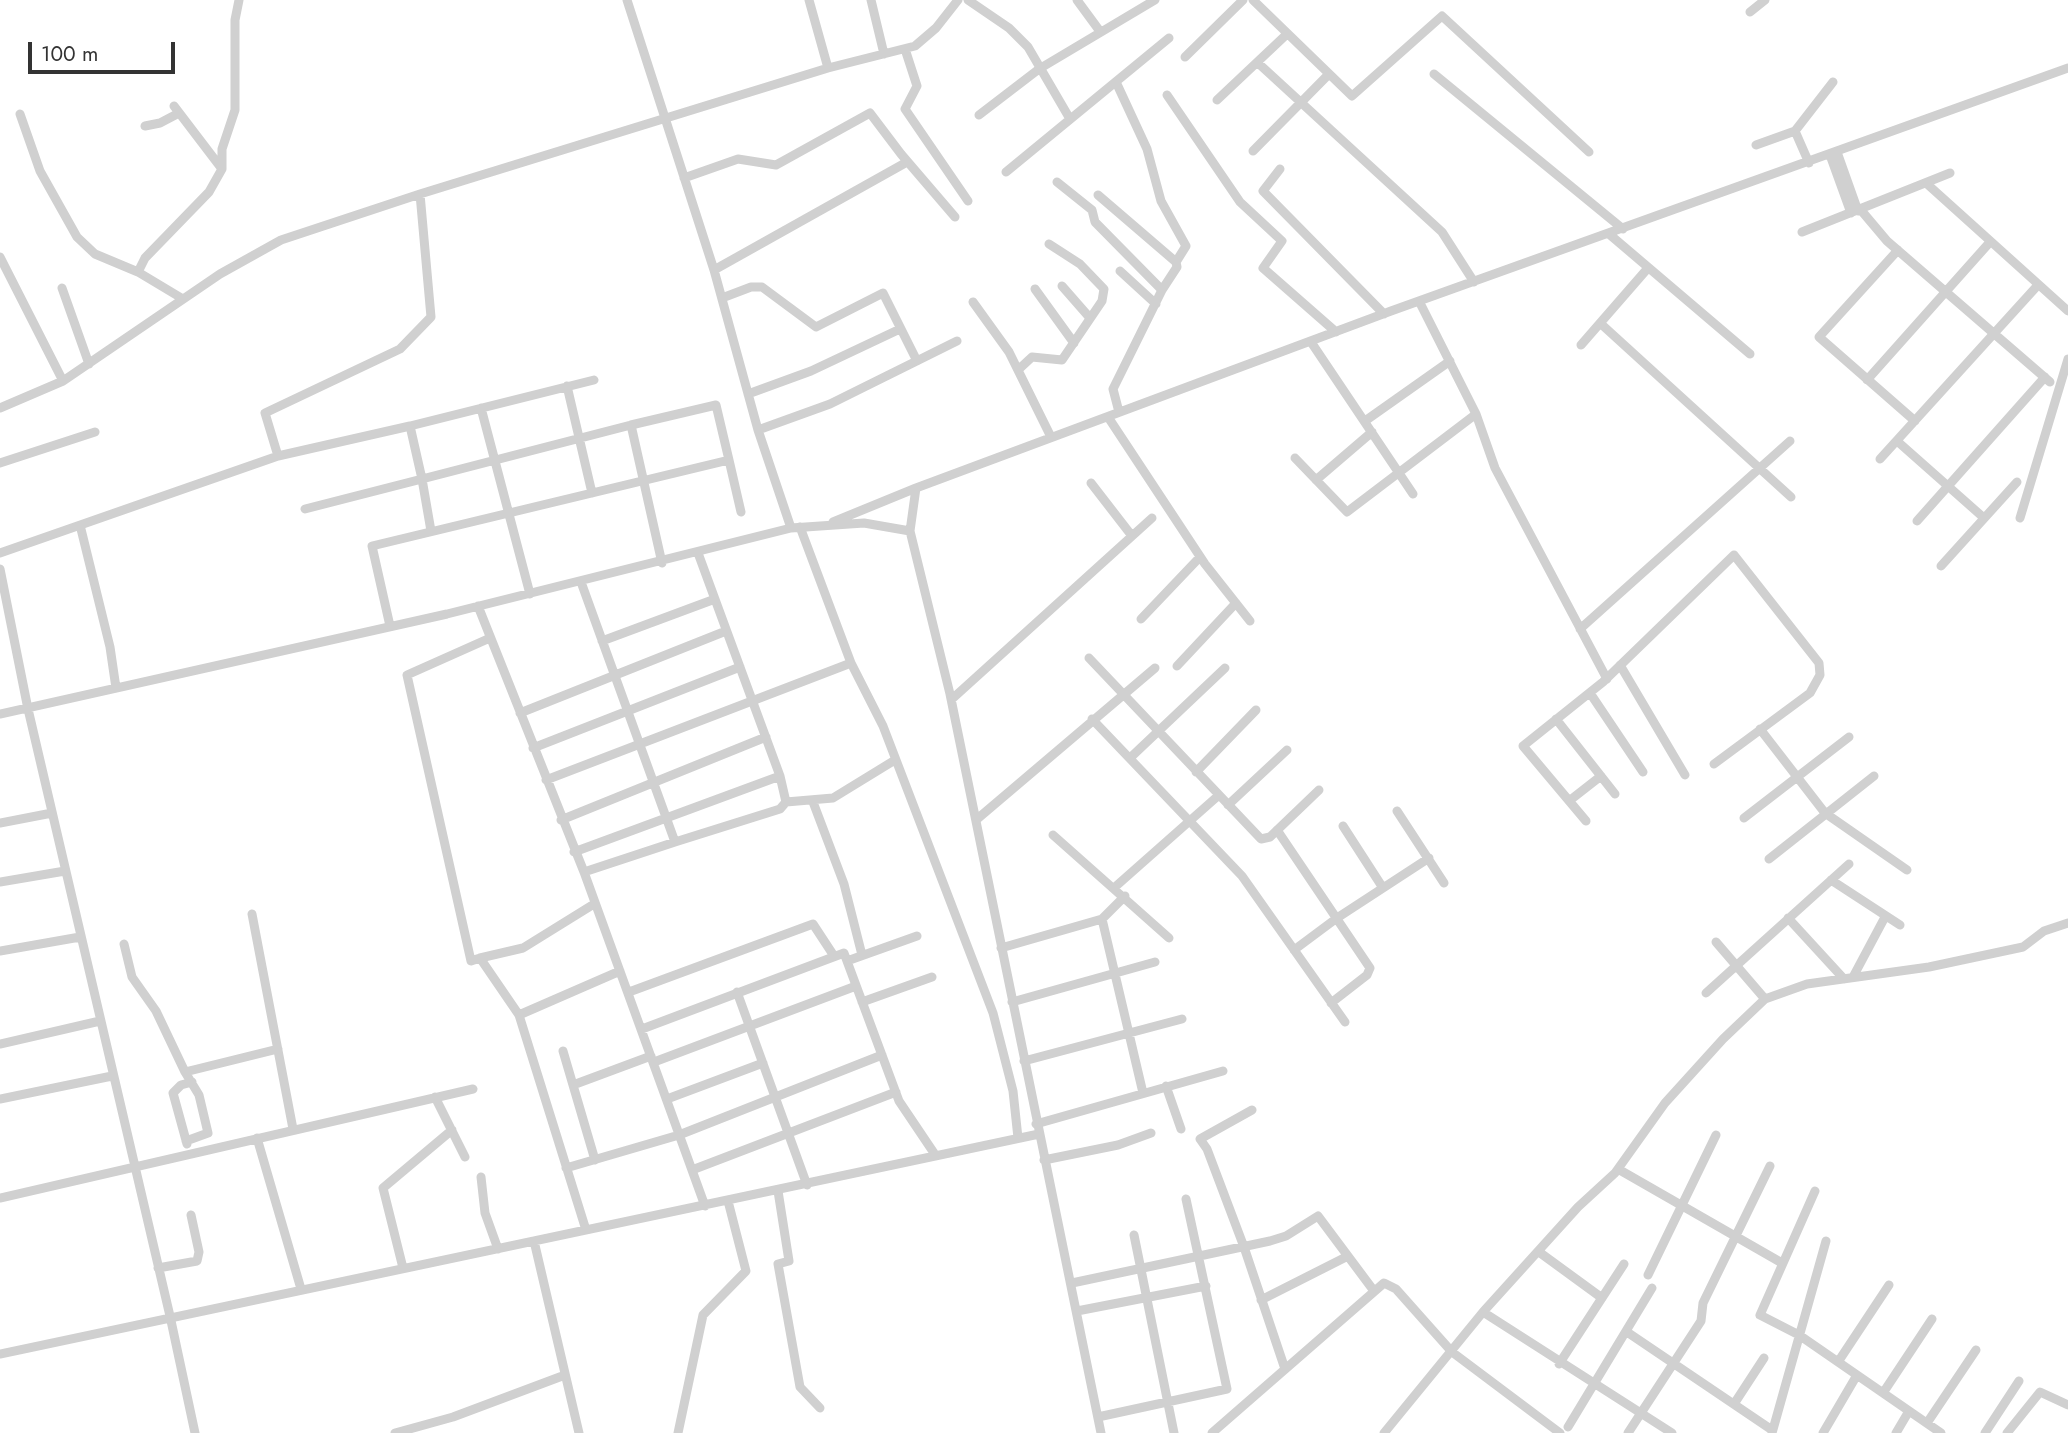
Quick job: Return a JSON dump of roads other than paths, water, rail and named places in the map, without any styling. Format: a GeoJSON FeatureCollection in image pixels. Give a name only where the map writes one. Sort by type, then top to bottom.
{"type":"FeatureCollection","features":[{"type":"Feature","properties":{"kind":"street"},"geometry":{"type":"LineString","coordinates":[[138,272],[145,258],[209,192],[222,169],[222,149],[235,110],[236,20],[239,0]]}},
{"type":"Feature","properties":{"kind":"street"},"geometry":{"type":"LineString","coordinates":[[626,0],[714,270],[758,430],[851,663],[865,685],[993,1013],[1013,1091],[1018,1138]]}},
{"type":"Feature","properties":{"kind":"street"},"geometry":{"type":"LineString","coordinates":[[809,0],[828,68]]}},
{"type":"Feature","properties":{"kind":"street"},"geometry":{"type":"LineString","coordinates":[[870,0],[884,54]]}},
{"type":"Feature","properties":{"kind":"street"},"geometry":{"type":"LineString","coordinates":[[0,408],[63,381],[183,299],[281,240],[420,194],[828,68],[915,46],[936,28],[958,0]]}},
{"type":"Feature","properties":{"kind":"street"},"geometry":{"type":"LineString","coordinates":[[968,0],[1009,28],[1028,47],[1070,119]]}},
{"type":"Feature","properties":{"kind":"street"},"geometry":{"type":"LineString","coordinates":[[1077,0],[1099,30]]}},
{"type":"Feature","properties":{"kind":"street"},"geometry":{"type":"LineString","coordinates":[[979,115],[1039,69],[1099,30],[1155,0]]}},
{"type":"Feature","properties":{"kind":"street"},"geometry":{"type":"LineString","coordinates":[[1185,57],[1243,0]]}},
{"type":"Feature","properties":{"kind":"street"},"geometry":{"type":"LineString","coordinates":[[1253,0],[1348,95],[1357,93],[1442,16],[1589,152]]}},
{"type":"Feature","properties":{"kind":"street"},"geometry":{"type":"LineString","coordinates":[[1750,12],[1765,0]]}},
{"type":"Feature","properties":{"kind":"street"},"geometry":{"type":"LineString","coordinates":[[1217,100],[1287,34]]}},
{"type":"Feature","properties":{"kind":"street"},"geometry":{"type":"LineString","coordinates":[[1006,172],[1169,38]]}},
{"type":"Feature","properties":{"kind":"street"},"geometry":{"type":"LineString","coordinates":[[905,49],[917,86],[905,109],[968,201]]}},
{"type":"Feature","properties":{"kind":"street"},"geometry":{"type":"LineString","coordinates":[[1258,63],[1442,232],[1474,282]]}},
{"type":"Feature","properties":{"kind":"street"},"geometry":{"type":"LineString","coordinates":[[826,525],[1051,437],[1419,301],[2068,68]]}},
{"type":"Feature","properties":{"kind":"street"},"geometry":{"type":"LineString","coordinates":[[1434,74],[1623,229]]}},
{"type":"Feature","properties":{"kind":"street"},"geometry":{"type":"LineString","coordinates":[[1253,151],[1328,75]]}},
{"type":"Feature","properties":{"kind":"street"},"geometry":{"type":"LineString","coordinates":[[1116,82],[1147,149],[1161,201],[1186,246],[1113,389],[1119,412]]}},
{"type":"Feature","properties":{"kind":"street"},"geometry":{"type":"LineString","coordinates":[[1756,145],[1785,132],[1795,131],[1833,82]]}},
{"type":"Feature","properties":{"kind":"street"},"geometry":{"type":"LineString","coordinates":[[1167,95],[1240,202],[1282,241],[1263,268],[1336,332]]}},
{"type":"Feature","properties":{"kind":"street"},"geometry":{"type":"LineString","coordinates":[[145,126],[160,123],[177,109],[222,169]]}},
{"type":"Feature","properties":{"kind":"street"},"geometry":{"type":"LineString","coordinates":[[684,177],[738,159],[776,165],[870,113],[907,162],[955,217]]}},
{"type":"Feature","properties":{"kind":"street"},"geometry":{"type":"LineString","coordinates":[[20,114],[40,172],[77,237],[96,254],[138,272],[183,299]]}},
{"type":"Feature","properties":{"kind":"street"},"geometry":{"type":"LineString","coordinates":[[1795,131],[1809,163]]}},
{"type":"Feature","properties":{"kind":"street"},"geometry":{"type":"LineString","coordinates":[[1834,154],[1856,211],[2047,380],[1917,521]]}},
{"type":"Feature","properties":{"kind":"street"},"geometry":{"type":"LineString","coordinates":[[714,270],[907,162]]}},
{"type":"Feature","properties":{"kind":"street"},"geometry":{"type":"LineString","coordinates":[[1280,169],[1263,191],[1384,314]]}},
{"type":"Feature","properties":{"kind":"street"},"geometry":{"type":"LineString","coordinates":[[1802,232],[1950,173]]}},
{"type":"Feature","properties":{"kind":"street"},"geometry":{"type":"LineString","coordinates":[[1057,182],[1091,210],[1095,222],[1162,290]]}},
{"type":"Feature","properties":{"kind":"street"},"geometry":{"type":"LineString","coordinates":[[1926,183],[2068,311]]}},
{"type":"Feature","properties":{"kind":"street"},"geometry":{"type":"LineString","coordinates":[[278,456],[265,413],[400,349],[431,317],[420,194]]}},
{"type":"Feature","properties":{"kind":"street"},"geometry":{"type":"LineString","coordinates":[[1098,195],[1176,262]]}},
{"type":"Feature","properties":{"kind":"street"},"geometry":{"type":"LineString","coordinates":[[1608,234],[1750,354]]}},
{"type":"Feature","properties":{"kind":"street"},"geometry":{"type":"LineString","coordinates":[[1867,380],[1990,243]]}},
{"type":"Feature","properties":{"kind":"street"},"geometry":{"type":"LineString","coordinates":[[1018,370],[1032,358],[1062,360],[1102,301],[1104,289],[1080,264],[1049,244]]}},
{"type":"Feature","properties":{"kind":"street"},"geometry":{"type":"LineString","coordinates":[[1898,250],[1819,337],[1915,421]]}},
{"type":"Feature","properties":{"kind":"street"},"geometry":{"type":"LineString","coordinates":[[0,257],[63,381]]}},
{"type":"Feature","properties":{"kind":"street"},"geometry":{"type":"LineString","coordinates":[[1581,345],[1648,268]]}},
{"type":"Feature","properties":{"kind":"street"},"geometry":{"type":"LineString","coordinates":[[1120,271],[1156,304]]}},
{"type":"Feature","properties":{"kind":"street"},"geometry":{"type":"LineString","coordinates":[[1880,459],[2038,285]]}},
{"type":"Feature","properties":{"kind":"street"},"geometry":{"type":"LineString","coordinates":[[1062,286],[1090,318]]}},
{"type":"Feature","properties":{"kind":"street"},"geometry":{"type":"LineString","coordinates":[[722,298],[751,287],[762,287],[817,327],[880,293],[885,296],[917,361]]}},
{"type":"Feature","properties":{"kind":"street"},"geometry":{"type":"LineString","coordinates":[[62,288],[89,364]]}},
{"type":"Feature","properties":{"kind":"street"},"geometry":{"type":"LineString","coordinates":[[1035,289],[1074,343]]}},
{"type":"Feature","properties":{"kind":"street"},"geometry":{"type":"LineString","coordinates":[[1419,301],[1476,414],[1495,468],[1607,678]]}},
{"type":"Feature","properties":{"kind":"street"},"geometry":{"type":"LineString","coordinates":[[973,302],[999,334],[1051,437]]}},
{"type":"Feature","properties":{"kind":"street"},"geometry":{"type":"LineString","coordinates":[[1600,323],[1791,497]]}},
{"type":"Feature","properties":{"kind":"street"},"geometry":{"type":"LineString","coordinates":[[748,394],[811,371],[900,328]]}},
{"type":"Feature","properties":{"kind":"street"},"geometry":{"type":"LineString","coordinates":[[758,430],[830,404],[957,341]]}},
{"type":"Feature","properties":{"kind":"street"},"geometry":{"type":"LineString","coordinates":[[1311,342],[1413,494]]}},
{"type":"Feature","properties":{"kind":"street"},"geometry":{"type":"LineString","coordinates":[[2020,518],[2068,359]]}},
{"type":"Feature","properties":{"kind":"street"},"geometry":{"type":"LineString","coordinates":[[1365,421],[1450,361]]}},
{"type":"Feature","properties":{"kind":"street"},"geometry":{"type":"LineString","coordinates":[[0,553],[278,456],[593,380]]}},
{"type":"Feature","properties":{"kind":"street"},"geometry":{"type":"LineString","coordinates":[[567,386],[592,493]]}},
{"type":"Feature","properties":{"kind":"street"},"geometry":{"type":"LineString","coordinates":[[304,509],[716,405],[741,512]]}},
{"type":"Feature","properties":{"kind":"street"},"geometry":{"type":"LineString","coordinates":[[481,408],[530,594]]}},
{"type":"Feature","properties":{"kind":"street"},"geometry":{"type":"LineString","coordinates":[[1295,458],[1347,512],[1476,414]]}},
{"type":"Feature","properties":{"kind":"street"},"geometry":{"type":"LineString","coordinates":[[1108,417],[1200,557],[1250,621]]}},
{"type":"Feature","properties":{"kind":"street"},"geometry":{"type":"LineString","coordinates":[[631,425],[662,563]]}},
{"type":"Feature","properties":{"kind":"street"},"geometry":{"type":"LineString","coordinates":[[410,426],[431,531]]}},
{"type":"Feature","properties":{"kind":"street"},"geometry":{"type":"LineString","coordinates":[[0,463],[95,432]]}},
{"type":"Feature","properties":{"kind":"street"},"geometry":{"type":"LineString","coordinates":[[1317,480],[1372,432]]}},
{"type":"Feature","properties":{"kind":"street"},"geometry":{"type":"LineString","coordinates":[[1580,629],[1790,441]]}},
{"type":"Feature","properties":{"kind":"street"},"geometry":{"type":"LineString","coordinates":[[1897,441],[1984,518]]}},
{"type":"Feature","properties":{"kind":"street"},"geometry":{"type":"LineString","coordinates":[[390,626],[372,546],[729,460]]}},
{"type":"Feature","properties":{"kind":"street"},"geometry":{"type":"LineString","coordinates":[[1941,566],[2017,482]]}},
{"type":"Feature","properties":{"kind":"street"},"geometry":{"type":"LineString","coordinates":[[1091,483],[1132,536]]}},
{"type":"Feature","properties":{"kind":"street"},"geometry":{"type":"LineString","coordinates":[[916,488],[909,531],[951,699],[1101,1433]]}},
{"type":"Feature","properties":{"kind":"street"},"geometry":{"type":"LineString","coordinates":[[951,699],[1152,518]]}},
{"type":"Feature","properties":{"kind":"street"},"geometry":{"type":"LineString","coordinates":[[0,715],[478,607],[795,528],[864,523],[909,531]]}},
{"type":"Feature","properties":{"kind":"street"},"geometry":{"type":"LineString","coordinates":[[80,525],[110,647],[116,688]]}},
{"type":"Feature","properties":{"kind":"street"},"geometry":{"type":"LineString","coordinates":[[698,553],[780,776],[786,802]]}},
{"type":"Feature","properties":{"kind":"street"},"geometry":{"type":"LineString","coordinates":[[1586,821],[1523,746],[1607,678],[1734,555],[1821,669],[1810,693],[1714,764]]}},
{"type":"Feature","properties":{"kind":"street"},"geometry":{"type":"LineString","coordinates":[[1141,619],[1200,557]]}},
{"type":"Feature","properties":{"kind":"street"},"geometry":{"type":"LineString","coordinates":[[0,569],[28,709],[195,1433]]}},
{"type":"Feature","properties":{"kind":"street"},"geometry":{"type":"LineString","coordinates":[[581,582],[675,842]]}},
{"type":"Feature","properties":{"kind":"street"},"geometry":{"type":"LineString","coordinates":[[602,641],[715,599]]}},
{"type":"Feature","properties":{"kind":"street"},"geometry":{"type":"LineString","coordinates":[[1177,666],[1236,603]]}},
{"type":"Feature","properties":{"kind":"street"},"geometry":{"type":"LineString","coordinates":[[478,607],[584,872],[705,1206]]}},
{"type":"Feature","properties":{"kind":"street"},"geometry":{"type":"LineString","coordinates":[[520,713],[726,631]]}},
{"type":"Feature","properties":{"kind":"street"},"geometry":{"type":"LineString","coordinates":[[490,638],[407,675],[471,961],[523,948],[594,904]]}},
{"type":"Feature","properties":{"kind":"street"},"geometry":{"type":"LineString","coordinates":[[1089,658],[1261,839],[1265,841],[1277,831],[1319,790]]}},
{"type":"Feature","properties":{"kind":"street"},"geometry":{"type":"LineString","coordinates":[[546,780],[851,663]]}},
{"type":"Feature","properties":{"kind":"street"},"geometry":{"type":"LineString","coordinates":[[1620,665],[1685,775]]}},
{"type":"Feature","properties":{"kind":"street"},"geometry":{"type":"LineString","coordinates":[[533,748],[740,667]]}},
{"type":"Feature","properties":{"kind":"street"},"geometry":{"type":"LineString","coordinates":[[976,820],[1121,694],[1155,668]]}},
{"type":"Feature","properties":{"kind":"street"},"geometry":{"type":"LineString","coordinates":[[1130,758],[1225,668]]}},
{"type":"Feature","properties":{"kind":"street"},"geometry":{"type":"LineString","coordinates":[[1590,693],[1643,772]]}},
{"type":"Feature","properties":{"kind":"street"},"geometry":{"type":"LineString","coordinates":[[1196,772],[1256,710]]}},
{"type":"Feature","properties":{"kind":"street"},"geometry":{"type":"LineString","coordinates":[[1092,719],[1242,876],[1345,1022]]}},
{"type":"Feature","properties":{"kind":"street"},"geometry":{"type":"LineString","coordinates":[[1556,719],[1615,794]]}},
{"type":"Feature","properties":{"kind":"street"},"geometry":{"type":"LineString","coordinates":[[1760,729],[1825,813],[1907,870]]}},
{"type":"Feature","properties":{"kind":"street"},"geometry":{"type":"LineString","coordinates":[[561,820],[766,737]]}},
{"type":"Feature","properties":{"kind":"street"},"geometry":{"type":"LineString","coordinates":[[1744,818],[1849,737]]}},
{"type":"Feature","properties":{"kind":"street"},"geometry":{"type":"LineString","coordinates":[[1228,805],[1287,750]]}},
{"type":"Feature","properties":{"kind":"street"},"geometry":{"type":"LineString","coordinates":[[584,872],[780,809],[786,802],[813,802],[846,793],[895,760]]}},
{"type":"Feature","properties":{"kind":"street"},"geometry":{"type":"LineString","coordinates":[[574,852],[780,776]]}},
{"type":"Feature","properties":{"kind":"street"},"geometry":{"type":"LineString","coordinates":[[1569,801],[1601,776]]}},
{"type":"Feature","properties":{"kind":"street"},"geometry":{"type":"LineString","coordinates":[[1769,859],[1874,776]]}},
{"type":"Feature","properties":{"kind":"street"},"geometry":{"type":"LineString","coordinates":[[1115,887],[1219,795]]}},
{"type":"Feature","properties":{"kind":"street"},"geometry":{"type":"LineString","coordinates":[[813,802],[818,823],[844,884],[862,956]]}},
{"type":"Feature","properties":{"kind":"street"},"geometry":{"type":"LineString","coordinates":[[1397,811],[1444,883]]}},
{"type":"Feature","properties":{"kind":"street"},"geometry":{"type":"LineString","coordinates":[[0,824],[52,813]]}},
{"type":"Feature","properties":{"kind":"street"},"geometry":{"type":"LineString","coordinates":[[1343,826],[1383,888]]}},
{"type":"Feature","properties":{"kind":"street"},"geometry":{"type":"LineString","coordinates":[[1277,831],[1370,968],[1367,975],[1331,1003]]}},
{"type":"Feature","properties":{"kind":"street"},"geometry":{"type":"LineString","coordinates":[[1053,835],[1115,887],[1169,938]]}},
{"type":"Feature","properties":{"kind":"street"},"geometry":{"type":"LineString","coordinates":[[1294,950],[1337,918],[1429,858]]}},
{"type":"Feature","properties":{"kind":"street"},"geometry":{"type":"LineString","coordinates":[[1706,993],[1849,864]]}},
{"type":"Feature","properties":{"kind":"street"},"geometry":{"type":"LineString","coordinates":[[0,882],[65,871]]}},
{"type":"Feature","properties":{"kind":"street"},"geometry":{"type":"LineString","coordinates":[[1830,880],[1900,925]]}},
{"type":"Feature","properties":{"kind":"street"},"geometry":{"type":"LineString","coordinates":[[1001,948],[1102,919],[1125,896]]}},
{"type":"Feature","properties":{"kind":"street"},"geometry":{"type":"LineString","coordinates":[[252,914],[293,1129]]}},
{"type":"Feature","properties":{"kind":"street"},"geometry":{"type":"LineString","coordinates":[[1848,978],[1885,917]]}},
{"type":"Feature","properties":{"kind":"street"},"geometry":{"type":"LineString","coordinates":[[1788,918],[1848,978]]}},
{"type":"Feature","properties":{"kind":"street"},"geometry":{"type":"LineString","coordinates":[[1102,919],[1143,1093]]}},
{"type":"Feature","properties":{"kind":"street"},"geometry":{"type":"LineString","coordinates":[[1384,1433],[1483,1312],[1578,1207],[1618,1169],[1665,1103],[1723,1039],[1765,999],[1807,984],[1929,967],[2023,947],[2044,931],[2068,923]]}},
{"type":"Feature","properties":{"kind":"street"},"geometry":{"type":"LineString","coordinates":[[629,992],[813,924],[834,957]]}},
{"type":"Feature","properties":{"kind":"street"},"geometry":{"type":"LineString","coordinates":[[847,961],[917,936]]}},
{"type":"Feature","properties":{"kind":"street"},"geometry":{"type":"LineString","coordinates":[[0,951],[80,937]]}},
{"type":"Feature","properties":{"kind":"street"},"geometry":{"type":"LineString","coordinates":[[1716,942],[1765,999]]}},
{"type":"Feature","properties":{"kind":"street"},"geometry":{"type":"LineString","coordinates":[[124,944],[132,978],[166,1028],[185,1072],[200,1096],[208,1129],[205,1136],[186,1141]]}},
{"type":"Feature","properties":{"kind":"street"},"geometry":{"type":"LineString","coordinates":[[642,1028],[844,953],[896,1092],[936,1156]]}},
{"type":"Feature","properties":{"kind":"street"},"geometry":{"type":"LineString","coordinates":[[480,958],[519,1015],[586,1230]]}},
{"type":"Feature","properties":{"kind":"street"},"geometry":{"type":"LineString","coordinates":[[1012,1002],[1155,962]]}},
{"type":"Feature","properties":{"kind":"street"},"geometry":{"type":"LineString","coordinates":[[519,1015],[620,971]]}},
{"type":"Feature","properties":{"kind":"street"},"geometry":{"type":"LineString","coordinates":[[862,1002],[932,977]]}},
{"type":"Feature","properties":{"kind":"street"},"geometry":{"type":"LineString","coordinates":[[573,1085],[750,1027],[856,986]]}},
{"type":"Feature","properties":{"kind":"street"},"geometry":{"type":"LineString","coordinates":[[737,992],[807,1185]]}},
{"type":"Feature","properties":{"kind":"street"},"geometry":{"type":"LineString","coordinates":[[1024,1061],[1182,1019]]}},
{"type":"Feature","properties":{"kind":"street"},"geometry":{"type":"LineString","coordinates":[[0,1044],[100,1021]]}},
{"type":"Feature","properties":{"kind":"street"},"geometry":{"type":"LineString","coordinates":[[185,1072],[278,1049]]}},
{"type":"Feature","properties":{"kind":"street"},"geometry":{"type":"LineString","coordinates":[[563,1051],[595,1160]]}},
{"type":"Feature","properties":{"kind":"street"},"geometry":{"type":"LineString","coordinates":[[566,1168],[680,1135],[882,1055]]}},
{"type":"Feature","properties":{"kind":"street"},"geometry":{"type":"LineString","coordinates":[[667,1099],[763,1063]]}},
{"type":"Feature","properties":{"kind":"street"},"geometry":{"type":"LineString","coordinates":[[0,1354],[170,1316],[807,1185],[1018,1138],[1143,1093],[1223,1072]]}},
{"type":"Feature","properties":{"kind":"street"},"geometry":{"type":"LineString","coordinates":[[0,1099],[112,1076]]}},
{"type":"Feature","properties":{"kind":"street"},"geometry":{"type":"LineString","coordinates":[[190,1154],[173,1093],[181,1085],[192,1082]]}},
{"type":"Feature","properties":{"kind":"street"},"geometry":{"type":"LineString","coordinates":[[1166,1086],[1181,1129]]}},
{"type":"Feature","properties":{"kind":"street"},"geometry":{"type":"LineString","coordinates":[[0,1198],[473,1089]]}},
{"type":"Feature","properties":{"kind":"street"},"geometry":{"type":"LineString","coordinates":[[692,1170],[896,1092]]}},
{"type":"Feature","properties":{"kind":"street"},"geometry":{"type":"LineString","coordinates":[[435,1097],[465,1157]]}},
{"type":"Feature","properties":{"kind":"street"},"geometry":{"type":"LineString","coordinates":[[1252,1110],[1200,1139],[1207,1149],[1244,1247],[1285,1369]]}},
{"type":"Feature","properties":{"kind":"street"},"geometry":{"type":"LineString","coordinates":[[403,1268],[383,1188],[452,1130]]}},
{"type":"Feature","properties":{"kind":"street"},"geometry":{"type":"LineString","coordinates":[[1044,1160],[1118,1144],[1151,1133]]}},
{"type":"Feature","properties":{"kind":"street"},"geometry":{"type":"LineString","coordinates":[[1648,1275],[1716,1135]]}},
{"type":"Feature","properties":{"kind":"street"},"geometry":{"type":"LineString","coordinates":[[257,1138],[300,1289]]}},
{"type":"Feature","properties":{"kind":"street"},"geometry":{"type":"LineString","coordinates":[[1628,1433],[1701,1321],[1703,1303],[1770,1166]]}},
{"type":"Feature","properties":{"kind":"street"},"geometry":{"type":"LineString","coordinates":[[1618,1169],[1782,1262]]}},
{"type":"Feature","properties":{"kind":"street"},"geometry":{"type":"LineString","coordinates":[[481,1177],[485,1213],[498,1248]]}},
{"type":"Feature","properties":{"kind":"street"},"geometry":{"type":"LineString","coordinates":[[778,1191],[789,1261],[778,1264],[800,1387],[820,1408]]}},
{"type":"Feature","properties":{"kind":"street"},"geometry":{"type":"LineString","coordinates":[[1815,1191],[1759,1312],[1799,1335],[1941,1433]]}},
{"type":"Feature","properties":{"kind":"street"},"geometry":{"type":"LineString","coordinates":[[1098,1417],[1227,1389],[1186,1199]]}},
{"type":"Feature","properties":{"kind":"street"},"geometry":{"type":"LineString","coordinates":[[678,1433],[703,1315],[746,1271],[728,1201]]}},
{"type":"Feature","properties":{"kind":"street"},"geometry":{"type":"LineString","coordinates":[[158,1268],[197,1261],[199,1252],[191,1215]]}},
{"type":"Feature","properties":{"kind":"street"},"geometry":{"type":"LineString","coordinates":[[1072,1283],[1286,1236],[1318,1216],[1374,1291]]}},
{"type":"Feature","properties":{"kind":"street"},"geometry":{"type":"LineString","coordinates":[[1134,1235],[1174,1433]]}},
{"type":"Feature","properties":{"kind":"street"},"geometry":{"type":"LineString","coordinates":[[534,1241],[579,1433]]}},
{"type":"Feature","properties":{"kind":"street"},"geometry":{"type":"LineString","coordinates":[[1627,1332],[1674,1361],[1772,1432],[1826,1241]]}},
{"type":"Feature","properties":{"kind":"street"},"geometry":{"type":"LineString","coordinates":[[1539,1252],[1602,1298]]}},
{"type":"Feature","properties":{"kind":"street"},"geometry":{"type":"LineString","coordinates":[[1261,1300],[1348,1256]]}},
{"type":"Feature","properties":{"kind":"street"},"geometry":{"type":"LineString","coordinates":[[1559,1364],[1624,1264]]}},
{"type":"Feature","properties":{"kind":"street"},"geometry":{"type":"LineString","coordinates":[[1212,1433],[1384,1283],[1391,1284],[1452,1352],[1564,1430],[1652,1288]]}},
{"type":"Feature","properties":{"kind":"street"},"geometry":{"type":"LineString","coordinates":[[1838,1362],[1889,1285]]}},
{"type":"Feature","properties":{"kind":"street"},"geometry":{"type":"LineString","coordinates":[[1077,1311],[1206,1286]]}},
{"type":"Feature","properties":{"kind":"street"},"geometry":{"type":"LineString","coordinates":[[1483,1312],[1559,1364],[1672,1433]]}},
{"type":"Feature","properties":{"kind":"street"},"geometry":{"type":"LineString","coordinates":[[1882,1393],[1932,1319]]}},
{"type":"Feature","properties":{"kind":"street"},"geometry":{"type":"LineString","coordinates":[[1927,1423],[1976,1350]]}},
{"type":"Feature","properties":{"kind":"street"},"geometry":{"type":"LineString","coordinates":[[1734,1404],[1764,1358]]}},
{"type":"Feature","properties":{"kind":"street"},"geometry":{"type":"LineString","coordinates":[[395,1433],[453,1417],[565,1375]]}},
{"type":"Feature","properties":{"kind":"street"},"geometry":{"type":"LineString","coordinates":[[1823,1433],[1857,1375]]}},
{"type":"Feature","properties":{"kind":"street"},"geometry":{"type":"LineString","coordinates":[[1985,1433],[2019,1381]]}},
{"type":"Feature","properties":{"kind":"street"},"geometry":{"type":"LineString","coordinates":[[2007,1433],[2035,1394],[2045,1393],[2068,1405]]}},
{"type":"Feature","properties":{"kind":"street"},"geometry":{"type":"LineString","coordinates":[[1896,1433],[1909,1411]]}}]}
